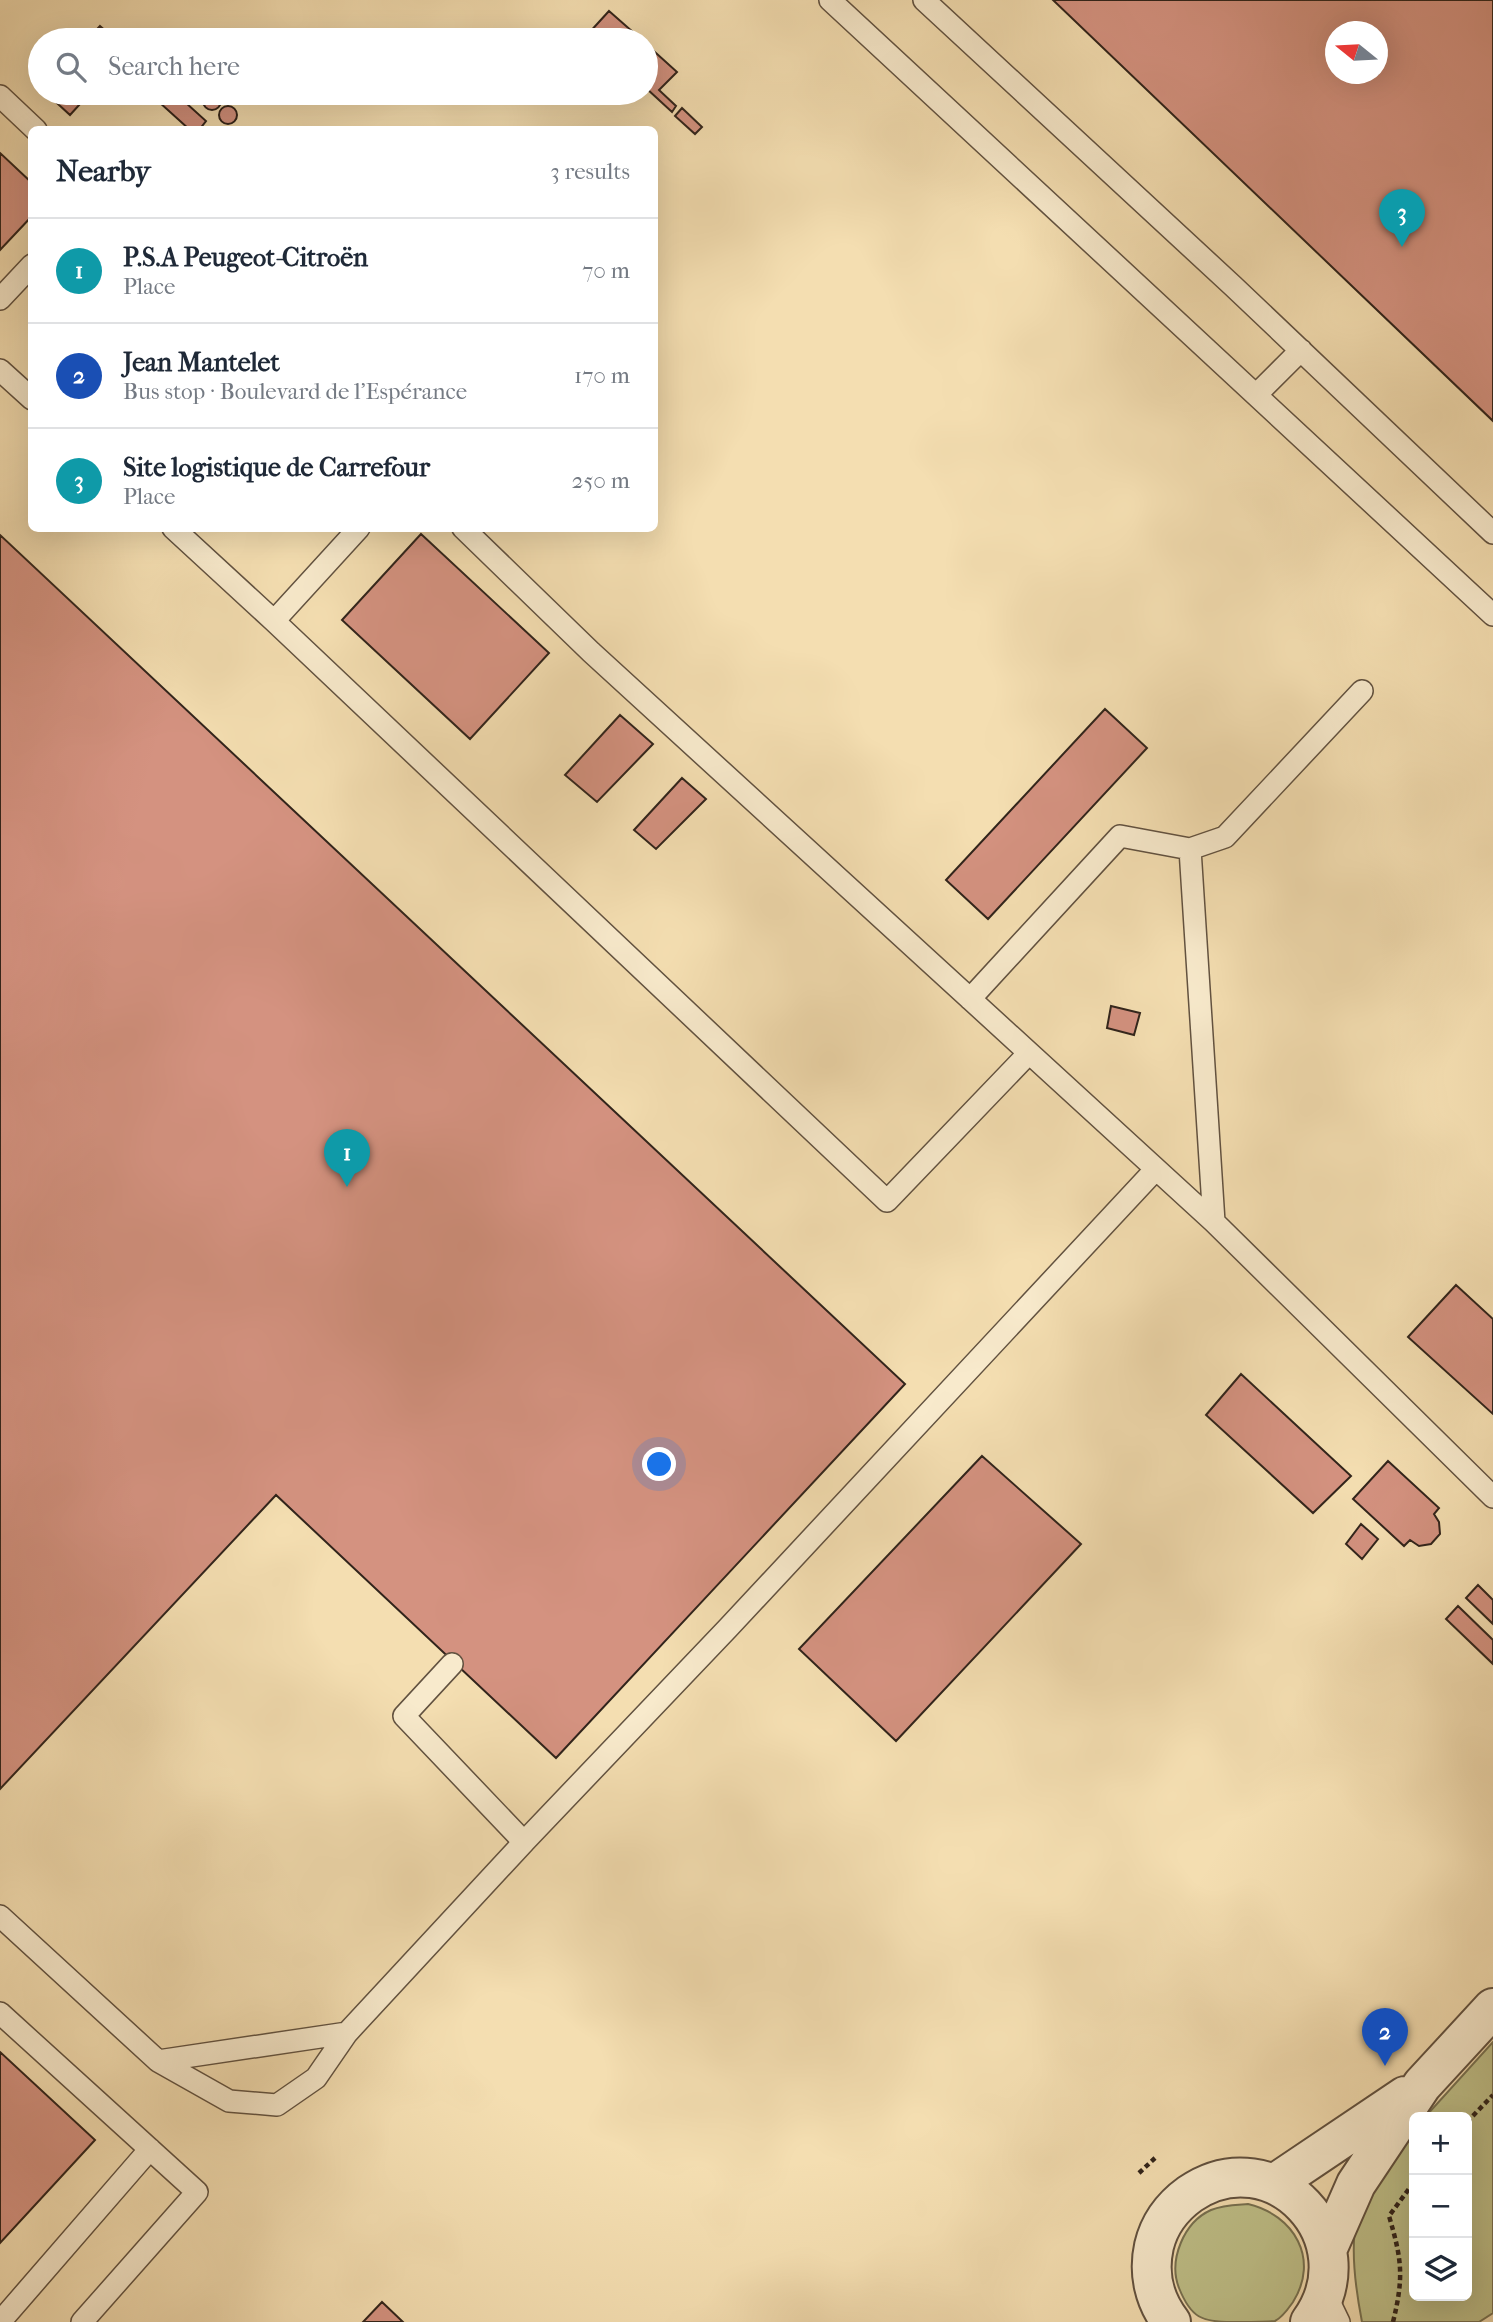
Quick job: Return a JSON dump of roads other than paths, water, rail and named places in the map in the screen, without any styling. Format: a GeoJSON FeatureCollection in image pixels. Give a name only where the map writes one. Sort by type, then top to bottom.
{"type":"FeatureCollection","features":[{"type":"Feature","properties":{"kind":"street"},"geometry":{"type":"LineString","coordinates":[[1327,2250],[1356,2184],[1422,2085],[1493,2008]]}},
{"type":"Feature","properties":{"kind":"street"},"geometry":{"type":"LineString","coordinates":[[1274,2184],[1422,2085]]}},
{"type":"Feature","properties":{"kind":"street"},"geometry":{"type":"LineString","coordinates":[[1171,2322],[1164,2313],[1148,2305],[1151,2261],[1157,2235],[1182,2200],[1200,2188],[1220,2180],[1247,2178],[1274,2184],[1292,2194],[1308,2209],[1322,2231],[1327,2250],[1325,2312]]}},
{"type":"Feature","properties":{"kind":"lane"},"geometry":{"type":"LineString","coordinates":[[830,0],[1493,615]]}},
{"type":"Feature","properties":{"kind":"lane"},"geometry":{"type":"LineString","coordinates":[[924,0],[1493,533]]}},
{"type":"Feature","properties":{"kind":"lane"},"geometry":{"type":"LineString","coordinates":[[0,96],[32,126]]}},
{"type":"Feature","properties":{"kind":"lane"},"geometry":{"type":"LineString","coordinates":[[0,299],[28,269]]}},
{"type":"Feature","properties":{"kind":"lane"},"geometry":{"type":"LineString","coordinates":[[1256,396],[1301,351]]}},
{"type":"Feature","properties":{"kind":"lane"},"geometry":{"type":"LineString","coordinates":[[0,370],[28,395]]}},
{"type":"Feature","properties":{"kind":"lane"},"geometry":{"type":"LineString","coordinates":[[177,532],[887,1201],[1029,1053]]}},
{"type":"Feature","properties":{"kind":"lane"},"geometry":{"type":"LineString","coordinates":[[274,621],[355,532]]}},
{"type":"Feature","properties":{"kind":"lane"},"geometry":{"type":"LineString","coordinates":[[467,532],[601,662],[1214,1222],[1493,1497]]}},
{"type":"Feature","properties":{"kind":"lane"},"geometry":{"type":"LineString","coordinates":[[970,999],[1119,836],[1190,849],[1225,837],[1362,691]]}},
{"type":"Feature","properties":{"kind":"lane"},"geometry":{"type":"LineString","coordinates":[[1190,849],[1214,1222]]}},
{"type":"Feature","properties":{"kind":"lane"},"geometry":{"type":"LineString","coordinates":[[0,1916],[158,2061],[229,2101],[277,2105],[316,2078],[347,2033],[1156,1169]]}},
{"type":"Feature","properties":{"kind":"lane"},"geometry":{"type":"LineString","coordinates":[[452,1664],[404,1716],[524,1842]]}},
{"type":"Feature","properties":{"kind":"lane"},"geometry":{"type":"LineString","coordinates":[[0,2013],[197,2192],[82,2322]]}},
{"type":"Feature","properties":{"kind":"lane"},"geometry":{"type":"LineString","coordinates":[[158,2061],[347,2033]]}},
{"type":"Feature","properties":{"kind":"lane"},"geometry":{"type":"LineString","coordinates":[[0,2322],[150,2149]]}},
{"type":"Feature","properties":{"kind":"place","name":"Site logistique de Carrefour"},"geometry":{"type":"Point","coordinates":[1402,247]}},
{"type":"Feature","properties":{"kind":"place","name":"P.S.A Peugeot-Citroën"},"geometry":{"type":"Point","coordinates":[347,1187]}},
{"type":"Feature","properties":{"kind":"place","name":"Jean Mantelet"},"geometry":{"type":"Point","coordinates":[1385,2066]}}]}
